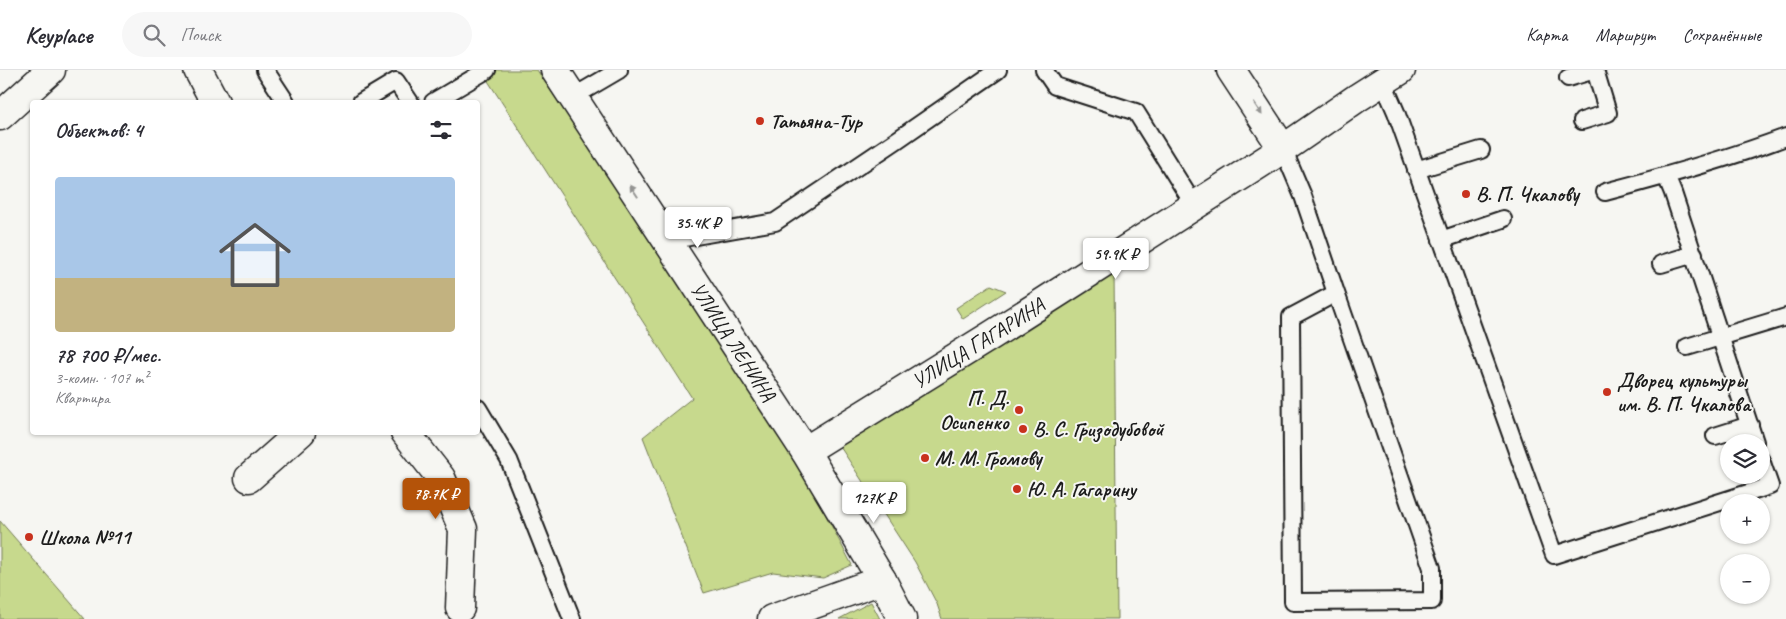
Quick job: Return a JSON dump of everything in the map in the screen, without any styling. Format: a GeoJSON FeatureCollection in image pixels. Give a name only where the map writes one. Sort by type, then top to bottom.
{"type":"FeatureCollection","features":[{"type":"Feature","properties":{"kind":"street"},"geometry":{"type":"LineString","coordinates":[[0,116],[51,70]]}},
{"type":"Feature","properties":{"kind":"street"},"geometry":{"type":"LineString","coordinates":[[198,70],[214,100]]}},
{"type":"Feature","properties":{"kind":"street","name":"УЛИЦА ЛЕНИНА"},"geometry":{"type":"LineString","coordinates":[[555,70],[805,451],[882,580],[902,619]]}},
{"type":"Feature","properties":{"kind":"street"},"geometry":{"type":"LineString","coordinates":[[1231,70],[1283,148]]}},
{"type":"Feature","properties":{"kind":"street","name":"УЛИЦА ГАГАРИНА"},"geometry":{"type":"LineString","coordinates":[[805,451],[992,335],[1392,76]]}},
{"type":"Feature","properties":{"kind":"street"},"geometry":{"type":"LineString","coordinates":[[248,478],[298,435]]}},
{"type":"Feature","properties":{"kind":"street"},"geometry":{"type":"LineString","coordinates":[[407,435],[441,478],[463,529],[460,608]]}},
{"type":"Feature","properties":{"kind":"street"},"geometry":{"type":"LineString","coordinates":[[772,619],[882,580]]}},
{"type":"Feature","properties":{"kind":"lane"},"geometry":{"type":"LineString","coordinates":[[265,70],[285,100]]}},
{"type":"Feature","properties":{"kind":"lane"},"geometry":{"type":"LineString","coordinates":[[436,100],[487,70]]}},
{"type":"Feature","properties":{"kind":"lane"},"geometry":{"type":"LineString","coordinates":[[573,97],[619,70]]}},
{"type":"Feature","properties":{"kind":"lane"},"geometry":{"type":"LineString","coordinates":[[667,241],[775,222],[898,140],[998,70]]}},
{"type":"Feature","properties":{"kind":"lane"},"geometry":{"type":"LineString","coordinates":[[1044,70],[1055,86],[1136,112],[1194,205]]}},
{"type":"Feature","properties":{"kind":"lane"},"geometry":{"type":"LineString","coordinates":[[1568,78],[1595,70],[1608,113],[1582,121]]}},
{"type":"Feature","properties":{"kind":"lane"},"geometry":{"type":"LineString","coordinates":[[1392,76],[1416,170],[1554,555],[1770,486],[1769,484]]}},
{"type":"Feature","properties":{"kind":"lane"},"geometry":{"type":"LineString","coordinates":[[364,100],[396,81],[409,100]]}},
{"type":"Feature","properties":{"kind":"lane"},"geometry":{"type":"LineString","coordinates":[[1605,192],[1746,152],[1786,137]]}},
{"type":"Feature","properties":{"kind":"lane"},"geometry":{"type":"LineString","coordinates":[[1283,148],[1303,196],[1432,568],[1432,601],[1293,602],[1291,317],[1336,293]]}},
{"type":"Feature","properties":{"kind":"lane"},"geometry":{"type":"LineString","coordinates":[[1416,170],[1481,150]]}},
{"type":"Feature","properties":{"kind":"lane"},"geometry":{"type":"LineString","coordinates":[[1666,176],[1694,254],[1753,434]]}},
{"type":"Feature","properties":{"kind":"lane"},"geometry":{"type":"LineString","coordinates":[[1441,240],[1503,219]]}},
{"type":"Feature","properties":{"kind":"lane"},"geometry":{"type":"LineString","coordinates":[[1661,264],[1694,254]]}},
{"type":"Feature","properties":{"kind":"lane"},"geometry":{"type":"LineString","coordinates":[[1687,347],[1786,317]]}},
{"type":"Feature","properties":{"kind":"lane"},"geometry":{"type":"LineString","coordinates":[[480,411],[509,460],[572,619]]}},
{"type":"Feature","properties":{"kind":"lane"},"geometry":{"type":"LineString","coordinates":[[1715,436],[1750,425]]}},
{"type":"Feature","properties":{"kind":"green space"},"geometry":{"type":"Polygon","coordinates":[[[481,70],[537,70],[795,456],[852,565],[823,578],[773,572],[704,593],[643,437],[692,398],[481,70]]]}},
{"type":"Feature","properties":{"kind":"green space"},"geometry":{"type":"Polygon","coordinates":[[[1114,271],[1117,619],[942,619],[937,604],[915,562],[837,442],[1114,271]]]}},
{"type":"Feature","properties":{"kind":"green space"},"geometry":{"type":"Polygon","coordinates":[[[991,285],[1006,291],[963,319],[956,308],[991,285]]]}},
{"type":"Feature","properties":{"kind":"green space"},"geometry":{"type":"Polygon","coordinates":[[[0,521],[85,619],[0,619],[0,521]]]}},
{"type":"Feature","properties":{"kind":"green space"},"geometry":{"type":"Polygon","coordinates":[[[871,602],[880,619],[839,619],[871,602]]]}},
{"type":"Feature","properties":{"kind":"place","name":"Татьяна-Тур"},"geometry":{"type":"Point","coordinates":[760,121]}},
{"type":"Feature","properties":{"kind":"place","name":"В. П. Чкалову"},"geometry":{"type":"Point","coordinates":[1466,194]}},
{"type":"Feature","properties":{"kind":"place","name":"Дворец культуры им. В. П. Чкалова"},"geometry":{"type":"Point","coordinates":[1607,392]}},
{"type":"Feature","properties":{"kind":"place","name":"П. Д. Осипенко"},"geometry":{"type":"Point","coordinates":[1019,410]}},
{"type":"Feature","properties":{"kind":"place","name":"В. С. Гризодубовой"},"geometry":{"type":"Point","coordinates":[1023,429]}},
{"type":"Feature","properties":{"kind":"place","name":"М. М. Громову"},"geometry":{"type":"Point","coordinates":[925,458]}},
{"type":"Feature","properties":{"kind":"place","name":"Ю. А. Гагарину"},"geometry":{"type":"Point","coordinates":[1017,489]}},
{"type":"Feature","properties":{"kind":"place","name":"Школа №11"},"geometry":{"type":"Point","coordinates":[29,537]}}]}
